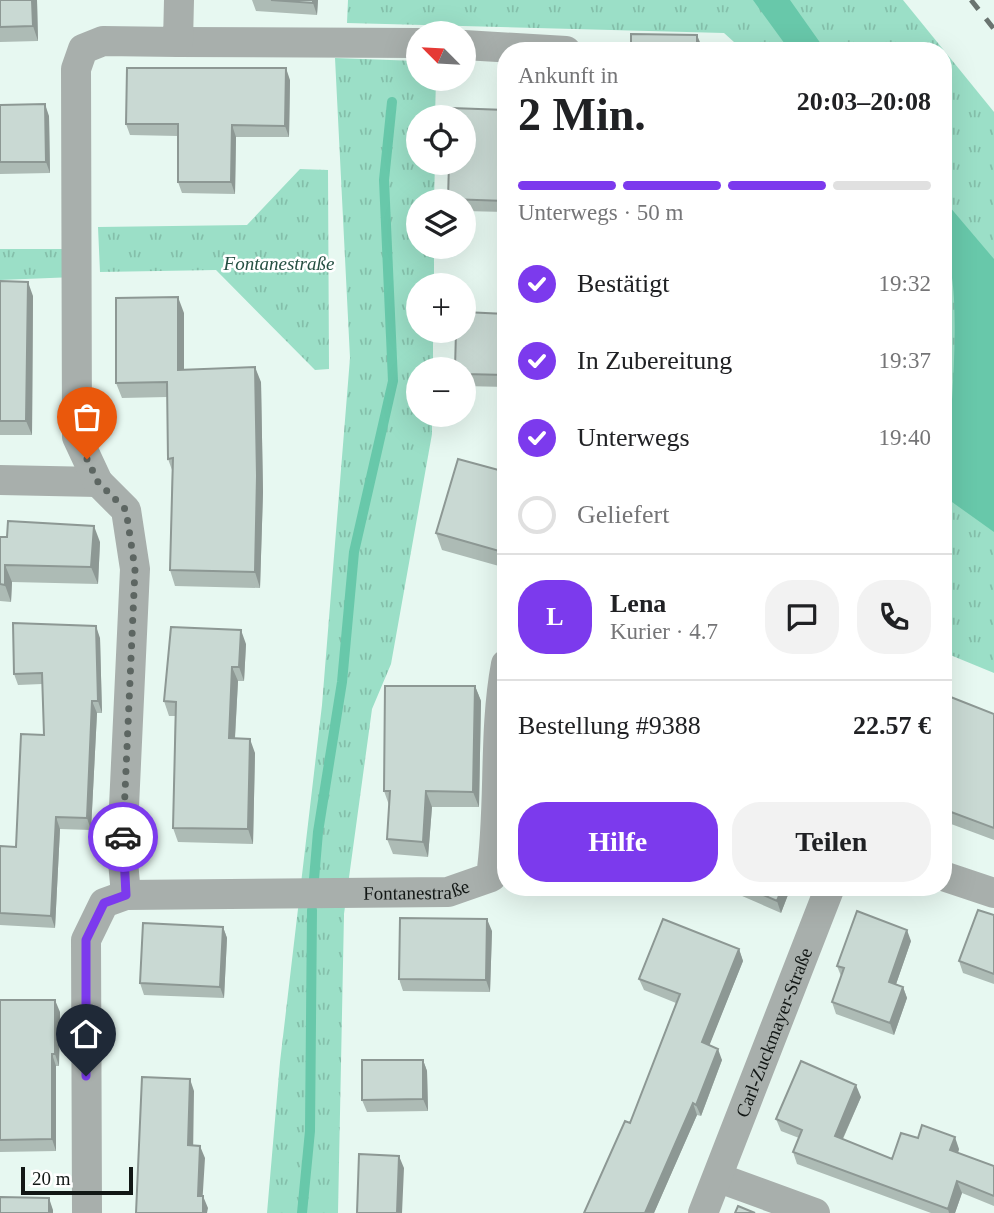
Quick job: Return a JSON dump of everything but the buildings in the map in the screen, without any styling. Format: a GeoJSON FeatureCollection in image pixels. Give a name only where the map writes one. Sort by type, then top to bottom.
{"type":"FeatureCollection","features":[{"type":"Feature","properties":{"kind":"street"},"geometry":{"type":"LineString","coordinates":[[178,42],[179,0]]}},
{"type":"Feature","properties":{"kind":"street"},"geometry":{"type":"LineString","coordinates":[[87,1213],[86,940],[104,903],[126,895],[122,850],[135,569],[126,510],[98,482],[77,437],[76,69],[83,49],[103,41],[406,43]]}},
{"type":"Feature","properties":{"kind":"street"},"geometry":{"type":"LineString","coordinates":[[476,46],[497,47]]}},
{"type":"Feature","properties":{"kind":"street"},"geometry":{"type":"LineString","coordinates":[[0,480],[98,482]]}},
{"type":"Feature","properties":{"kind":"street","name":"Fontanestraße"},"geometry":{"type":"LineString","coordinates":[[126,895],[448,892],[491,877],[497,834]]}},
{"type":"Feature","properties":{"kind":"street"},"geometry":{"type":"LineString","coordinates":[[952,879],[994,893]]}},
{"type":"Feature","properties":{"kind":"street","name":"Carl-Zuckmayer-Straße"},"geometry":{"type":"LineString","coordinates":[[703,1213],[719,1178],[827,896]]}},
{"type":"Feature","properties":{"kind":"street"},"geometry":{"type":"LineString","coordinates":[[719,1178],[816,1213]]}},
{"type":"Feature","properties":{"kind":"green space"},"geometry":{"type":"Polygon","coordinates":[[[348,0],[903,0],[937,42],[734,42],[724,33],[476,26],[476,21],[406,21],[406,25],[347,23],[348,0]]]}},
{"type":"Feature","properties":{"kind":"green space"},"geometry":{"type":"Polygon","coordinates":[[[335,58],[406,61],[406,91],[436,91],[435,105],[406,105],[406,175],[435,175],[434,189],[406,189],[406,259],[434,259],[434,273],[406,273],[406,343],[433,343],[433,357],[406,357],[406,427],[432,427],[432,434],[391,664],[372,709],[344,914],[338,1213],[267,1213],[280,1062],[322,705],[350,358],[335,58]]]}},
{"type":"Feature","properties":{"kind":"green space"},"geometry":{"type":"Polygon","coordinates":[[[952,60],[994,112],[994,673],[952,656],[952,60]]]}},
{"type":"Feature","properties":{"kind":"green space","name":"Fontanestraße"},"geometry":{"type":"Polygon","coordinates":[[[300,169],[328,170],[329,369],[315,370],[216,270],[100,272],[98,227],[247,225],[300,169]]]}},
{"type":"Feature","properties":{"kind":"green space"},"geometry":{"type":"Polygon","coordinates":[[[0,249],[70,249],[75,277],[0,280],[0,249]]]}},
{"type":"Feature","properties":{"kind":"shaded area"},"geometry":{"type":"Polygon","coordinates":[[[753,0],[790,0],[820,42],[783,42],[753,0]]]}},
{"type":"Feature","properties":{"kind":"shaded area"},"geometry":{"type":"Polygon","coordinates":[[[952,210],[994,259],[994,532],[952,502],[952,210]]]}},
{"type":"Feature","properties":{"kind":"waterway"},"geometry":{"type":"LineString","coordinates":[[314,879],[318,832],[342,682],[354,552],[393,381],[384,180],[392,102]]}},
{"type":"Feature","properties":{"kind":"waterway"},"geometry":{"type":"LineString","coordinates":[[302,1213],[310,1131],[312,910]]}},
{"type":"Feature","properties":{"kind":"railway"},"geometry":{"type":"LineString","coordinates":[[971,0],[994,29]]}},
{"type":"Feature","properties":{"kind":"way so far"},"geometry":{"type":"LineString","coordinates":[[87,459],[98,482],[126,510],[135,569],[123,837]]}},
{"type":"Feature","properties":{"kind":"route"},"geometry":{"type":"LineString","coordinates":[[86,1076],[86,940],[104,903],[126,895],[123,837]]}}]}
